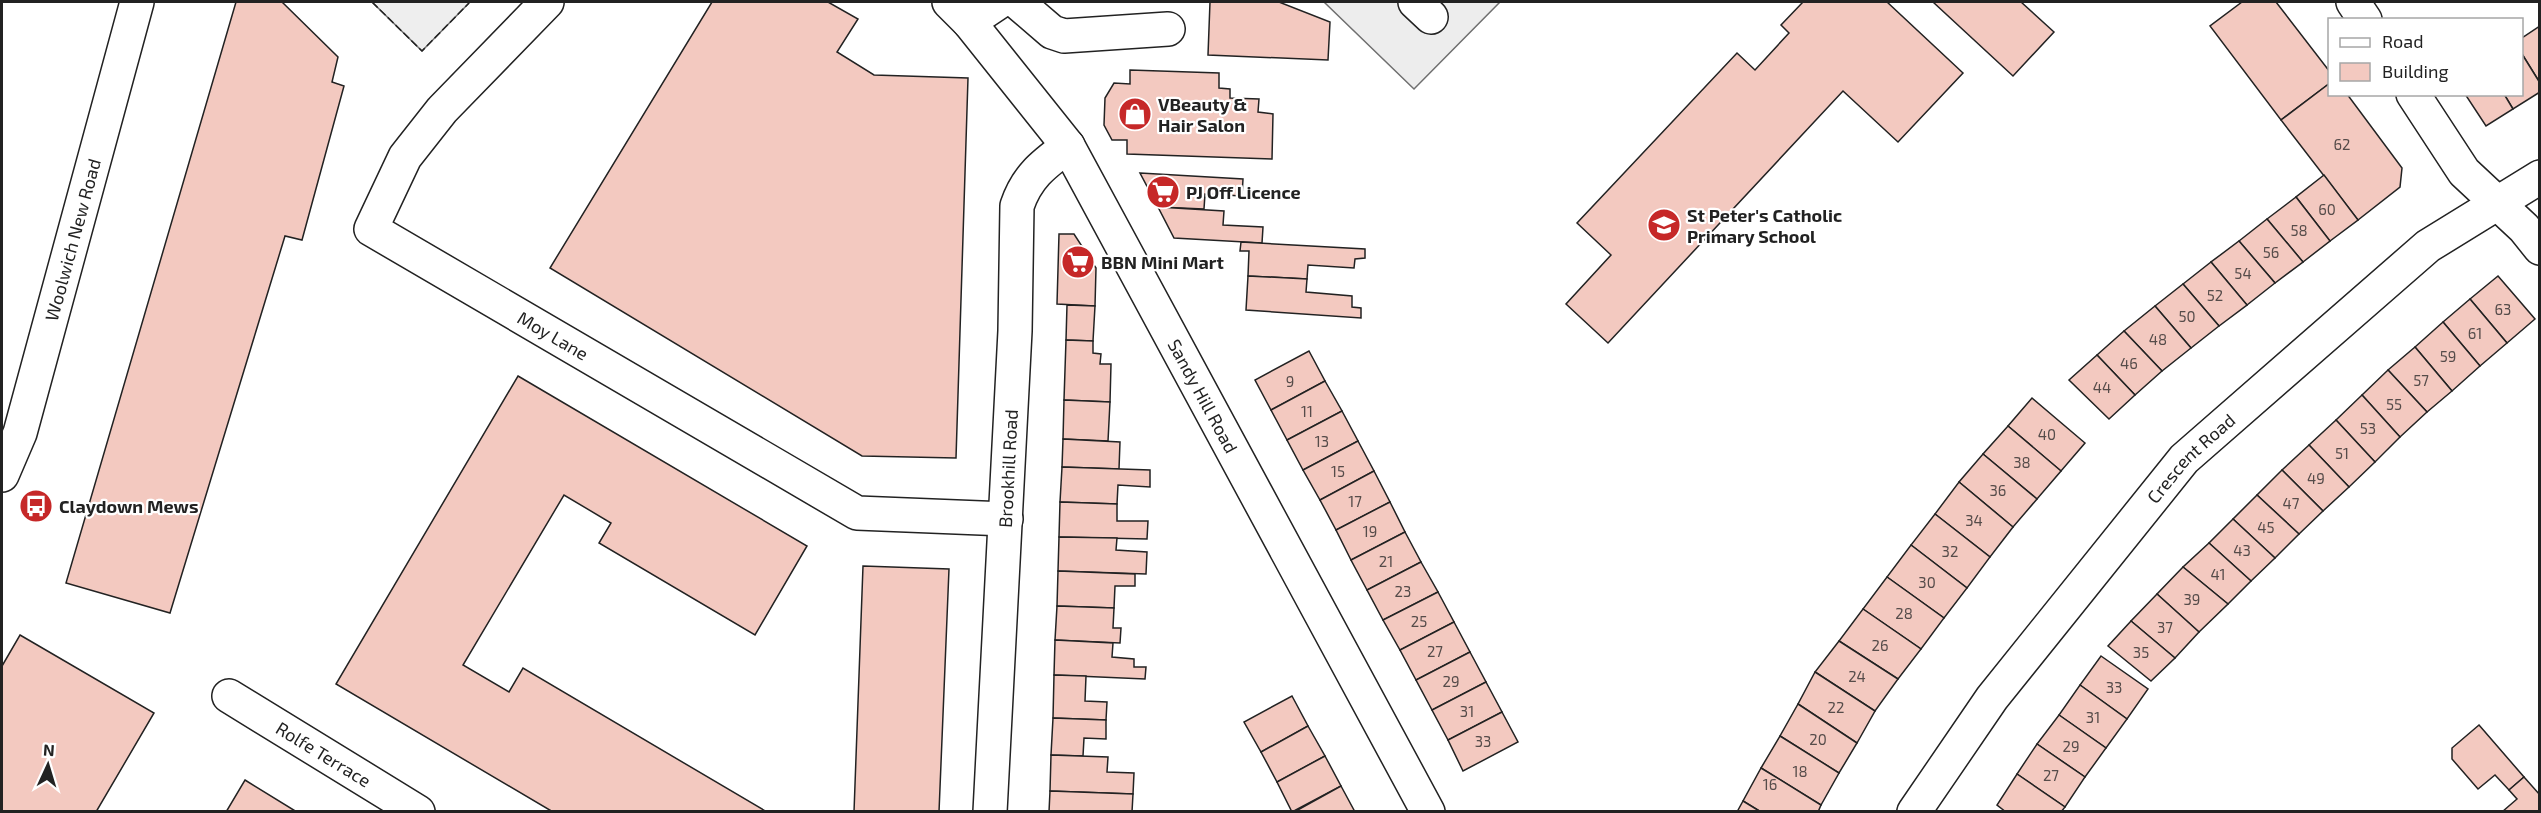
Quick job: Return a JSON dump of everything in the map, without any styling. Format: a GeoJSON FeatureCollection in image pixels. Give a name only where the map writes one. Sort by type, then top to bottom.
{"type":"FeatureCollection","features":[{"type":"Feature","properties":{"kind":"street","name":"Woolwich New Road"},"geometry":{"type":"LineString","coordinates":[[2,475],[20,433],[137,2]]}},
{"type":"Feature","properties":{"kind":"street","name":"Moy Lane"},"geometry":{"type":"LineString","coordinates":[[547,2],[442,110],[405,157],[371,229],[857,513],[1006,519]]}},
{"type":"Feature","properties":{"kind":"street"},"geometry":{"type":"LineString","coordinates":[[959,12],[999,2]]}},
{"type":"Feature","properties":{"kind":"street"},"geometry":{"type":"LineString","coordinates":[[1017,2],[1052,32],[1064,36],[1168,28]]}},
{"type":"Feature","properties":{"kind":"street"},"geometry":{"type":"LineString","coordinates":[[2353,2],[2364,18]]}},
{"type":"Feature","properties":{"kind":"street","name":"Sandy Hill Road"},"geometry":{"type":"LineString","coordinates":[[959,12],[1068,146],[1428,812]]}},
{"type":"Feature","properties":{"kind":"street"},"geometry":{"type":"LineString","coordinates":[[2415,96],[2464,172],[2524,228],[2540,248]]}},
{"type":"Feature","properties":{"kind":"street","name":"Brookhill Road"},"geometry":{"type":"LineString","coordinates":[[990,812],[1015,331],[1017,206],[1023,188],[1043,165],[1068,146]]}},
{"type":"Feature","properties":{"kind":"street","name":"Crescent Road"},"geometry":{"type":"LineString","coordinates":[[1914,812],[1992,698],[2184,459],[2428,246],[2540,177]]}},
{"type":"Feature","properties":{"kind":"street","name":"Rolfe Terrace"},"geometry":{"type":"LineString","coordinates":[[229,696],[418,812]]}},
{"type":"Feature","properties":{"kind":"shaded area"},"geometry":{"type":"Polygon","coordinates":[[[372,2],[468,2],[469,3],[422,51],[372,2]]]}},
{"type":"Feature","properties":{"kind":"shaded area"},"geometry":{"type":"Polygon","coordinates":[[[1324,2],[1500,2],[1414,89],[1324,2]]]}},
{"type":"Feature","properties":{"kind":"building"},"geometry":{"type":"Polygon","coordinates":[[[236,2],[282,2],[338,57],[332,82],[344,86],[302,240],[285,236],[170,613],[66,583],[236,2]]]}},
{"type":"Feature","properties":{"kind":"building"},"geometry":{"type":"Polygon","coordinates":[[[712,2],[828,2],[858,19],[837,52],[874,75],[968,78],[956,458],[862,456],[550,268],[712,2]]]}},
{"type":"Feature","properties":{"kind":"building"},"geometry":{"type":"Polygon","coordinates":[[[1210,2],[1279,2],[1330,22],[1328,60],[1208,55],[1210,2]]]}},
{"type":"Feature","properties":{"kind":"building"},"geometry":{"type":"Polygon","coordinates":[[[1803,2],[1887,2],[1963,73],[1898,142],[1843,91],[1608,343],[1566,304],[1611,255],[1577,223],[1737,53],[1755,70],[1789,33],[1781,25],[1803,2]]]}},
{"type":"Feature","properties":{"kind":"building"},"geometry":{"type":"Polygon","coordinates":[[[1933,2],[2021,2],[2054,32],[2013,76],[1933,2]]]}},
{"type":"Feature","properties":{"kind":"building"},"geometry":{"type":"Polygon","coordinates":[[[2242,2],[2276,2],[2328,69],[2328,85],[2281,120],[2210,26],[2242,2]]]}},
{"type":"Feature","properties":{"kind":"building"},"geometry":{"type":"Polygon","coordinates":[[[2540,26],[2540,83],[2523,56],[2523,37],[2540,26]]]}},
{"type":"Feature","properties":{"kind":"building"},"geometry":{"type":"Polygon","coordinates":[[[2523,56],[2540,83],[2540,92],[2513,109],[2505,96],[2523,96],[2523,56]]]}},
{"type":"Feature","properties":{"kind":"building"},"geometry":{"type":"Polygon","coordinates":[[[1130,70],[1219,73],[1219,88],[1230,89],[1230,98],[1259,99],[1258,112],[1273,114],[1272,159],[1127,154],[1127,140],[1112,140],[1104,125],[1105,98],[1114,83],[1130,84],[1130,70]]]}},
{"type":"Feature","properties":{"kind":"building"},"geometry":{"type":"Polygon","coordinates":[[[2328,85],[2328,96],[2348,96],[2402,168],[2400,187],[2358,220],[2281,120],[2328,85]]]}},
{"type":"Feature","properties":{"kind":"building"},"geometry":{"type":"Polygon","coordinates":[[[2466,96],[2505,96],[2513,109],[2486,126],[2466,96]]]}},
{"type":"Feature","properties":{"kind":"building"},"geometry":{"type":"Polygon","coordinates":[[[1140,173],[1243,179],[1242,196],[1205,194],[1204,209],[1158,207],[1140,173]]]}},
{"type":"Feature","properties":{"kind":"building"},"geometry":{"type":"Polygon","coordinates":[[[2324,175],[2358,220],[2330,241],[2296,197],[2324,175]]]}},
{"type":"Feature","properties":{"kind":"building"},"geometry":{"type":"Polygon","coordinates":[[[2296,197],[2330,241],[2303,262],[2267,219],[2296,197]]]}},
{"type":"Feature","properties":{"kind":"building"},"geometry":{"type":"Polygon","coordinates":[[[1158,207],[1224,211],[1223,225],[1263,227],[1262,243],[1174,238],[1158,207]]]}},
{"type":"Feature","properties":{"kind":"building"},"geometry":{"type":"Polygon","coordinates":[[[2267,219],[2303,262],[2275,283],[2239,241],[2267,219]]]}},
{"type":"Feature","properties":{"kind":"building"},"geometry":{"type":"Polygon","coordinates":[[[1059,234],[1074,234],[1096,268],[1095,306],[1057,304],[1059,234]]]}},
{"type":"Feature","properties":{"kind":"building"},"geometry":{"type":"Polygon","coordinates":[[[2239,241],[2275,283],[2247,305],[2211,262],[2239,241]]]}},
{"type":"Feature","properties":{"kind":"building"},"geometry":{"type":"Polygon","coordinates":[[[1241,242],[1365,249],[1365,258],[1355,259],[1354,268],[1308,265],[1307,279],[1248,276],[1249,251],[1240,251],[1241,242]]]}},
{"type":"Feature","properties":{"kind":"building"},"geometry":{"type":"Polygon","coordinates":[[[2211,262],[2247,305],[2219,326],[2183,284],[2211,262]]]}},
{"type":"Feature","properties":{"kind":"building"},"geometry":{"type":"Polygon","coordinates":[[[1248,276],[1307,279],[1306,292],[1352,296],[1352,307],[1361,308],[1361,318],[1246,310],[1248,276]]]}},
{"type":"Feature","properties":{"kind":"building"},"geometry":{"type":"Polygon","coordinates":[[[2498,276],[2535,319],[2507,343],[2470,299],[2498,276]]]}},
{"type":"Feature","properties":{"kind":"building"},"geometry":{"type":"Polygon","coordinates":[[[2183,284],[2219,326],[2191,348],[2155,306],[2183,284]]]}},
{"type":"Feature","properties":{"kind":"building"},"geometry":{"type":"Polygon","coordinates":[[[2470,299],[2507,343],[2480,366],[2443,322],[2470,299]]]}},
{"type":"Feature","properties":{"kind":"building"},"geometry":{"type":"Polygon","coordinates":[[[1067,305],[1095,306],[1093,341],[1066,340],[1067,305]]]}},
{"type":"Feature","properties":{"kind":"building"},"geometry":{"type":"Polygon","coordinates":[[[2155,306],[2191,348],[2162,371],[2124,331],[2155,306]]]}},
{"type":"Feature","properties":{"kind":"building"},"geometry":{"type":"Polygon","coordinates":[[[2443,322],[2480,366],[2452,391],[2415,347],[2443,322]]]}},
{"type":"Feature","properties":{"kind":"building"},"geometry":{"type":"Polygon","coordinates":[[[2124,331],[2162,371],[2135,395],[2097,355],[2124,331]]]}},
{"type":"Feature","properties":{"kind":"building"},"geometry":{"type":"Polygon","coordinates":[[[1066,340],[1093,341],[1093,353],[1101,354],[1100,364],[1111,364],[1110,402],[1064,400],[1066,340]]]}},
{"type":"Feature","properties":{"kind":"building"},"geometry":{"type":"Polygon","coordinates":[[[2415,347],[2452,391],[2427,412],[2388,370],[2415,347]]]}},
{"type":"Feature","properties":{"kind":"building"},"geometry":{"type":"Polygon","coordinates":[[[1309,351],[1325,381],[1271,410],[1255,380],[1309,351]]]}},
{"type":"Feature","properties":{"kind":"building"},"geometry":{"type":"Polygon","coordinates":[[[2097,355],[2135,395],[2109,419],[2069,380],[2097,355]]]}},
{"type":"Feature","properties":{"kind":"building"},"geometry":{"type":"Polygon","coordinates":[[[2388,370],[2427,412],[2400,437],[2362,395],[2388,370]]]}},
{"type":"Feature","properties":{"kind":"building"},"geometry":{"type":"Polygon","coordinates":[[[518,376],[807,546],[755,635],[599,543],[611,523],[564,495],[463,665],[509,692],[523,668],[767,812],[553,812],[336,684],[518,376]]]}},
{"type":"Feature","properties":{"kind":"building"},"geometry":{"type":"Polygon","coordinates":[[[1325,381],[1342,411],[1287,440],[1271,410],[1325,381]]]}},
{"type":"Feature","properties":{"kind":"building"},"geometry":{"type":"Polygon","coordinates":[[[2362,395],[2400,437],[2375,462],[2336,420],[2362,395]]]}},
{"type":"Feature","properties":{"kind":"building"},"geometry":{"type":"Polygon","coordinates":[[[2032,398],[2085,443],[2061,471],[2008,426],[2032,398]]]}},
{"type":"Feature","properties":{"kind":"building"},"geometry":{"type":"Polygon","coordinates":[[[1064,400],[1110,402],[1108,441],[1063,439],[1064,400]]]}},
{"type":"Feature","properties":{"kind":"building"},"geometry":{"type":"Polygon","coordinates":[[[1342,411],[1358,441],[1303,470],[1287,440],[1342,411]]]}},
{"type":"Feature","properties":{"kind":"building"},"geometry":{"type":"Polygon","coordinates":[[[2336,420],[2375,462],[2349,487],[2309,445],[2336,420]]]}},
{"type":"Feature","properties":{"kind":"building"},"geometry":{"type":"Polygon","coordinates":[[[2008,426],[2061,471],[2037,499],[1983,454],[2008,426]]]}},
{"type":"Feature","properties":{"kind":"building"},"geometry":{"type":"Polygon","coordinates":[[[1063,439],[1120,442],[1119,469],[1062,467],[1063,439]]]}},
{"type":"Feature","properties":{"kind":"building"},"geometry":{"type":"Polygon","coordinates":[[[1358,441],[1374,471],[1320,500],[1303,470],[1358,441]]]}},
{"type":"Feature","properties":{"kind":"building"},"geometry":{"type":"Polygon","coordinates":[[[2309,445],[2349,487],[2323,511],[2282,470],[2309,445]]]}},
{"type":"Feature","properties":{"kind":"building"},"geometry":{"type":"Polygon","coordinates":[[[1983,454],[2037,499],[2013,527],[1959,482],[1983,454]]]}},
{"type":"Feature","properties":{"kind":"building"},"geometry":{"type":"Polygon","coordinates":[[[1062,467],[1150,470],[1150,487],[1118,485],[1117,504],[1060,502],[1062,467]]]}},
{"type":"Feature","properties":{"kind":"building"},"geometry":{"type":"Polygon","coordinates":[[[2282,470],[2323,511],[2299,534],[2257,495],[2282,470]]]}},
{"type":"Feature","properties":{"kind":"building"},"geometry":{"type":"Polygon","coordinates":[[[1374,471],[1390,502],[1336,530],[1320,500],[1374,471]]]}},
{"type":"Feature","properties":{"kind":"building"},"geometry":{"type":"Polygon","coordinates":[[[1959,482],[2013,527],[1990,557],[1935,514],[1959,482]]]}},
{"type":"Feature","properties":{"kind":"building"},"geometry":{"type":"Polygon","coordinates":[[[2257,495],[2299,534],[2275,558],[2233,519],[2257,495]]]}},
{"type":"Feature","properties":{"kind":"building"},"geometry":{"type":"Polygon","coordinates":[[[1060,502],[1117,504],[1117,521],[1148,521],[1147,539],[1059,537],[1060,502]]]}},
{"type":"Feature","properties":{"kind":"building"},"geometry":{"type":"Polygon","coordinates":[[[1390,502],[1405,532],[1351,560],[1336,530],[1390,502]]]}},
{"type":"Feature","properties":{"kind":"building"},"geometry":{"type":"Polygon","coordinates":[[[1935,514],[1990,557],[1967,588],[1911,545],[1935,514]]]}},
{"type":"Feature","properties":{"kind":"building"},"geometry":{"type":"Polygon","coordinates":[[[2233,519],[2275,558],[2251,581],[2209,543],[2233,519]]]}},
{"type":"Feature","properties":{"kind":"building"},"geometry":{"type":"Polygon","coordinates":[[[1405,532],[1421,562],[1367,590],[1351,560],[1405,532]]]}},
{"type":"Feature","properties":{"kind":"building"},"geometry":{"type":"Polygon","coordinates":[[[1059,537],[1117,538],[1116,550],[1147,552],[1146,574],[1058,571],[1059,537]]]}},
{"type":"Feature","properties":{"kind":"building"},"geometry":{"type":"Polygon","coordinates":[[[2209,543],[2251,581],[2228,604],[2183,567],[2209,543]]]}},
{"type":"Feature","properties":{"kind":"building"},"geometry":{"type":"Polygon","coordinates":[[[1911,545],[1967,588],[1944,618],[1887,577],[1911,545]]]}},
{"type":"Feature","properties":{"kind":"building"},"geometry":{"type":"Polygon","coordinates":[[[1421,562],[1438,592],[1383,620],[1367,590],[1421,562]]]}},
{"type":"Feature","properties":{"kind":"building"},"geometry":{"type":"Polygon","coordinates":[[[863,566],[949,569],[939,812],[854,812],[863,566]]]}},
{"type":"Feature","properties":{"kind":"building"},"geometry":{"type":"Polygon","coordinates":[[[2183,567],[2228,604],[2199,632],[2157,594],[2183,567]]]}},
{"type":"Feature","properties":{"kind":"building"},"geometry":{"type":"Polygon","coordinates":[[[1058,571],[1135,574],[1135,586],[1115,586],[1114,608],[1057,606],[1058,571]]]}},
{"type":"Feature","properties":{"kind":"building"},"geometry":{"type":"Polygon","coordinates":[[[1887,577],[1944,618],[1921,649],[1863,609],[1887,577]]]}},
{"type":"Feature","properties":{"kind":"building"},"geometry":{"type":"Polygon","coordinates":[[[1438,592],[1454,622],[1400,650],[1383,620],[1438,592]]]}},
{"type":"Feature","properties":{"kind":"building"},"geometry":{"type":"Polygon","coordinates":[[[2157,594],[2199,632],[2175,658],[2131,621],[2157,594]]]}},
{"type":"Feature","properties":{"kind":"building"},"geometry":{"type":"Polygon","coordinates":[[[1057,606],[1114,608],[1113,628],[1121,628],[1120,643],[1055,640],[1057,606]]]}},
{"type":"Feature","properties":{"kind":"building"},"geometry":{"type":"Polygon","coordinates":[[[1863,609],[1921,649],[1898,679],[1839,641],[1863,609]]]}},
{"type":"Feature","properties":{"kind":"building"},"geometry":{"type":"Polygon","coordinates":[[[2131,621],[2175,658],[2151,681],[2108,646],[2131,621]]]}},
{"type":"Feature","properties":{"kind":"building"},"geometry":{"type":"Polygon","coordinates":[[[1454,622],[1470,652],[1416,680],[1400,650],[1454,622]]]}},
{"type":"Feature","properties":{"kind":"building"},"geometry":{"type":"Polygon","coordinates":[[[20,635],[154,713],[96,812],[2,812],[2,666],[20,635]]]}},
{"type":"Feature","properties":{"kind":"building"},"geometry":{"type":"Polygon","coordinates":[[[1055,640],[1113,643],[1112,657],[1134,659],[1134,667],[1146,667],[1145,679],[1054,675],[1055,640]]]}},
{"type":"Feature","properties":{"kind":"building"},"geometry":{"type":"Polygon","coordinates":[[[1839,641],[1898,679],[1875,711],[1815,672],[1839,641]]]}},
{"type":"Feature","properties":{"kind":"building"},"geometry":{"type":"Polygon","coordinates":[[[1470,652],[1486,682],[1432,710],[1416,680],[1470,652]]]}},
{"type":"Feature","properties":{"kind":"building"},"geometry":{"type":"Polygon","coordinates":[[[2101,656],[2148,689],[2127,719],[2080,685],[2101,656]]]}},
{"type":"Feature","properties":{"kind":"building"},"geometry":{"type":"Polygon","coordinates":[[[1815,672],[1875,711],[1857,743],[1798,704],[1815,672]]]}},
{"type":"Feature","properties":{"kind":"building"},"geometry":{"type":"Polygon","coordinates":[[[1054,675],[1086,676],[1085,701],[1107,702],[1106,720],[1053,718],[1054,675]]]}},
{"type":"Feature","properties":{"kind":"building"},"geometry":{"type":"Polygon","coordinates":[[[1486,682],[1502,712],[1448,740],[1432,710],[1486,682]]]}},
{"type":"Feature","properties":{"kind":"building"},"geometry":{"type":"Polygon","coordinates":[[[2080,685],[2127,719],[2106,748],[2059,715],[2080,685]]]}},
{"type":"Feature","properties":{"kind":"building"},"geometry":{"type":"Polygon","coordinates":[[[1292,696],[1308,726],[1261,752],[1244,722],[1292,696]]]}},
{"type":"Feature","properties":{"kind":"building"},"geometry":{"type":"Polygon","coordinates":[[[1798,704],[1857,743],[1839,773],[1780,736],[1798,704]]]}},
{"type":"Feature","properties":{"kind":"building"},"geometry":{"type":"Polygon","coordinates":[[[1502,712],[1518,742],[1463,771],[1448,740],[1502,712]]]}},
{"type":"Feature","properties":{"kind":"building"},"geometry":{"type":"Polygon","coordinates":[[[2059,715],[2106,748],[2085,777],[2037,744],[2059,715]]]}},
{"type":"Feature","properties":{"kind":"building"},"geometry":{"type":"Polygon","coordinates":[[[1053,718],[1106,720],[1106,739],[1084,738],[1083,756],[1051,755],[1053,718]]]}},
{"type":"Feature","properties":{"kind":"building"},"geometry":{"type":"Polygon","coordinates":[[[2479,725],[2524,777],[2509,790],[2495,775],[2478,789],[2452,759],[2452,748],[2479,725]]]}},
{"type":"Feature","properties":{"kind":"building"},"geometry":{"type":"Polygon","coordinates":[[[1308,726],[1325,756],[1277,782],[1261,752],[1308,726]]]}},
{"type":"Feature","properties":{"kind":"building"},"geometry":{"type":"Polygon","coordinates":[[[1780,736],[1839,773],[1821,805],[1761,768],[1780,736]]]}},
{"type":"Feature","properties":{"kind":"building"},"geometry":{"type":"Polygon","coordinates":[[[2037,744],[2085,777],[2065,807],[2017,774],[2037,744]]]}},
{"type":"Feature","properties":{"kind":"building"},"geometry":{"type":"Polygon","coordinates":[[[1051,755],[1108,757],[1107,772],[1134,773],[1133,794],[1050,791],[1051,755]]]}},
{"type":"Feature","properties":{"kind":"building"},"geometry":{"type":"Polygon","coordinates":[[[1325,756],[1341,786],[1292,812],[1277,782],[1325,756]]]}},
{"type":"Feature","properties":{"kind":"building"},"geometry":{"type":"Polygon","coordinates":[[[1761,768],[1821,805],[1818,812],[1761,812],[1743,801],[1761,768]]]}},
{"type":"Feature","properties":{"kind":"building"},"geometry":{"type":"Polygon","coordinates":[[[2017,774],[2065,807],[2061,812],[2006,812],[1997,805],[2017,774]]]}},
{"type":"Feature","properties":{"kind":"building"},"geometry":{"type":"Polygon","coordinates":[[[2524,777],[2540,795],[2540,812],[2502,812],[2517,799],[2509,790],[2524,777]]]}},
{"type":"Feature","properties":{"kind":"building"},"geometry":{"type":"Polygon","coordinates":[[[245,780],[297,812],[226,812],[245,780]]]}},
{"type":"Feature","properties":{"kind":"building"},"geometry":{"type":"Polygon","coordinates":[[[1341,786],[1355,812],[1294,812],[1341,786]]]}},
{"type":"Feature","properties":{"kind":"building"},"geometry":{"type":"Polygon","coordinates":[[[1050,791],[1133,794],[1132,812],[1049,812],[1050,791]]]}},
{"type":"Feature","properties":{"kind":"building"},"geometry":{"type":"Polygon","coordinates":[[[1743,801],[1761,812],[1737,812],[1743,801]]]}},
{"type":"Feature","properties":{"kind":"fence"},"geometry":{"type":"LineString","coordinates":[[372,2],[422,51],[469,3]]}},
{"type":"Feature","properties":{"kind":"place","name":"VBeauty & Hair Salon"},"geometry":{"type":"Point","coordinates":[1135,114]}},
{"type":"Feature","properties":{"kind":"place","name":"PJ Off Licence"},"geometry":{"type":"Point","coordinates":[1163,192]}},
{"type":"Feature","properties":{"kind":"place","name":"St Peter's Catholic Primary School"},"geometry":{"type":"Point","coordinates":[1664,225]}},
{"type":"Feature","properties":{"kind":"place","name":"BBN Mini Mart"},"geometry":{"type":"Point","coordinates":[1078,262]}},
{"type":"Feature","properties":{"kind":"place","name":"Claydown Mews"},"geometry":{"type":"Point","coordinates":[36,506]}}]}
